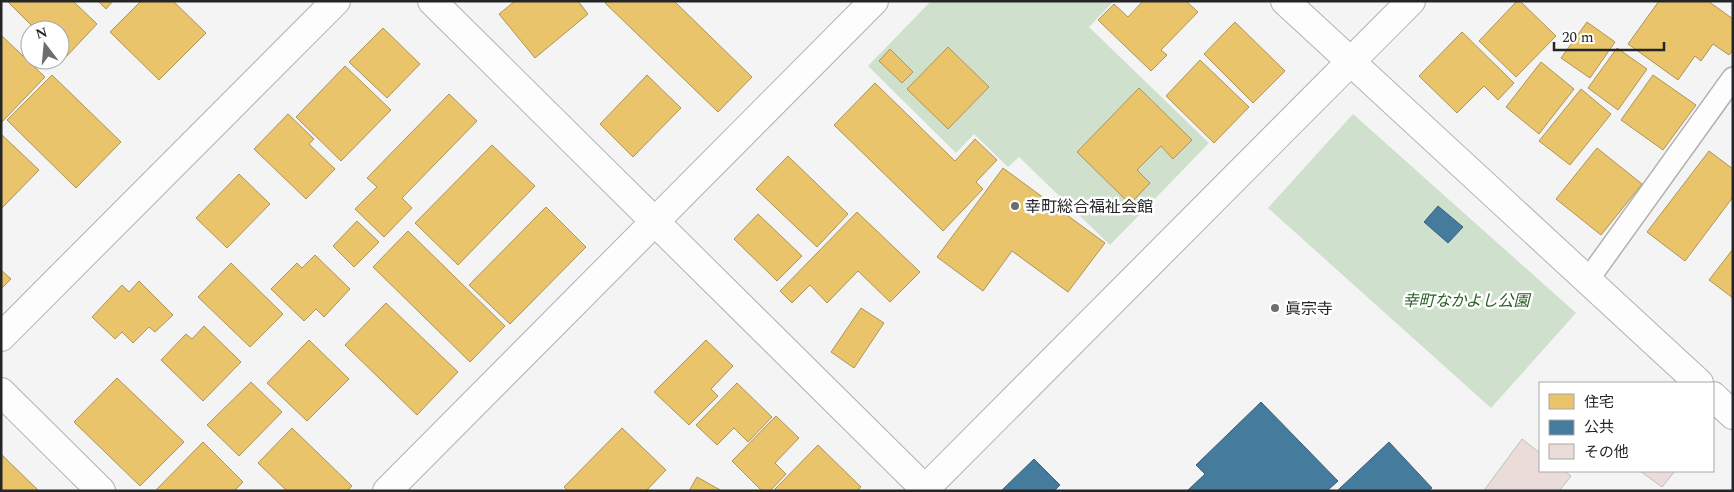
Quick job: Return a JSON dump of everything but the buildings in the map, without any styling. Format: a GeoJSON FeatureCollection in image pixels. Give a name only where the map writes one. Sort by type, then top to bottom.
{"type":"FeatureCollection","features":[{"type":"Feature","properties":{"kind":"street"},"geometry":{"type":"LineString","coordinates":[[1,337],[336,1]]}},
{"type":"Feature","properties":{"kind":"street"},"geometry":{"type":"LineString","coordinates":[[432,1],[925,490],[1411,1]]}},
{"type":"Feature","properties":{"kind":"street"},"geometry":{"type":"LineString","coordinates":[[387,491],[874,1]]}},
{"type":"Feature","properties":{"kind":"street"},"geometry":{"type":"LineString","coordinates":[[1285,1],[1697,382]]}},
{"type":"Feature","properties":{"kind":"street"},"geometry":{"type":"LineString","coordinates":[[1,392],[101,491]]}},
{"type":"Feature","properties":{"kind":"street"},"geometry":{"type":"LineString","coordinates":[[1714,397],[1733,415]]}},
{"type":"Feature","properties":{"kind":"lane"},"geometry":{"type":"LineString","coordinates":[[1588,281],[1733,78]]}},
{"type":"Feature","properties":{"kind":"green space"},"geometry":{"type":"Polygon","coordinates":[[[931,1],[1114,1],[1089,27],[1209,143],[1110,245],[1019,157],[1008,167],[974,134],[956,153],[868,66],[931,1]]]}},
{"type":"Feature","properties":{"kind":"green space","name":"幸町なかよし公園"},"geometry":{"type":"Polygon","coordinates":[[[1353,114],[1576,313],[1491,408],[1268,208],[1353,114]]]}},
{"type":"Feature","properties":{"kind":"place","name":"幸町総合福祉会館"},"geometry":{"type":"Point","coordinates":[1015,206]}},
{"type":"Feature","properties":{"kind":"place","name":"眞宗寺"},"geometry":{"type":"Point","coordinates":[1275,308]}}]}
